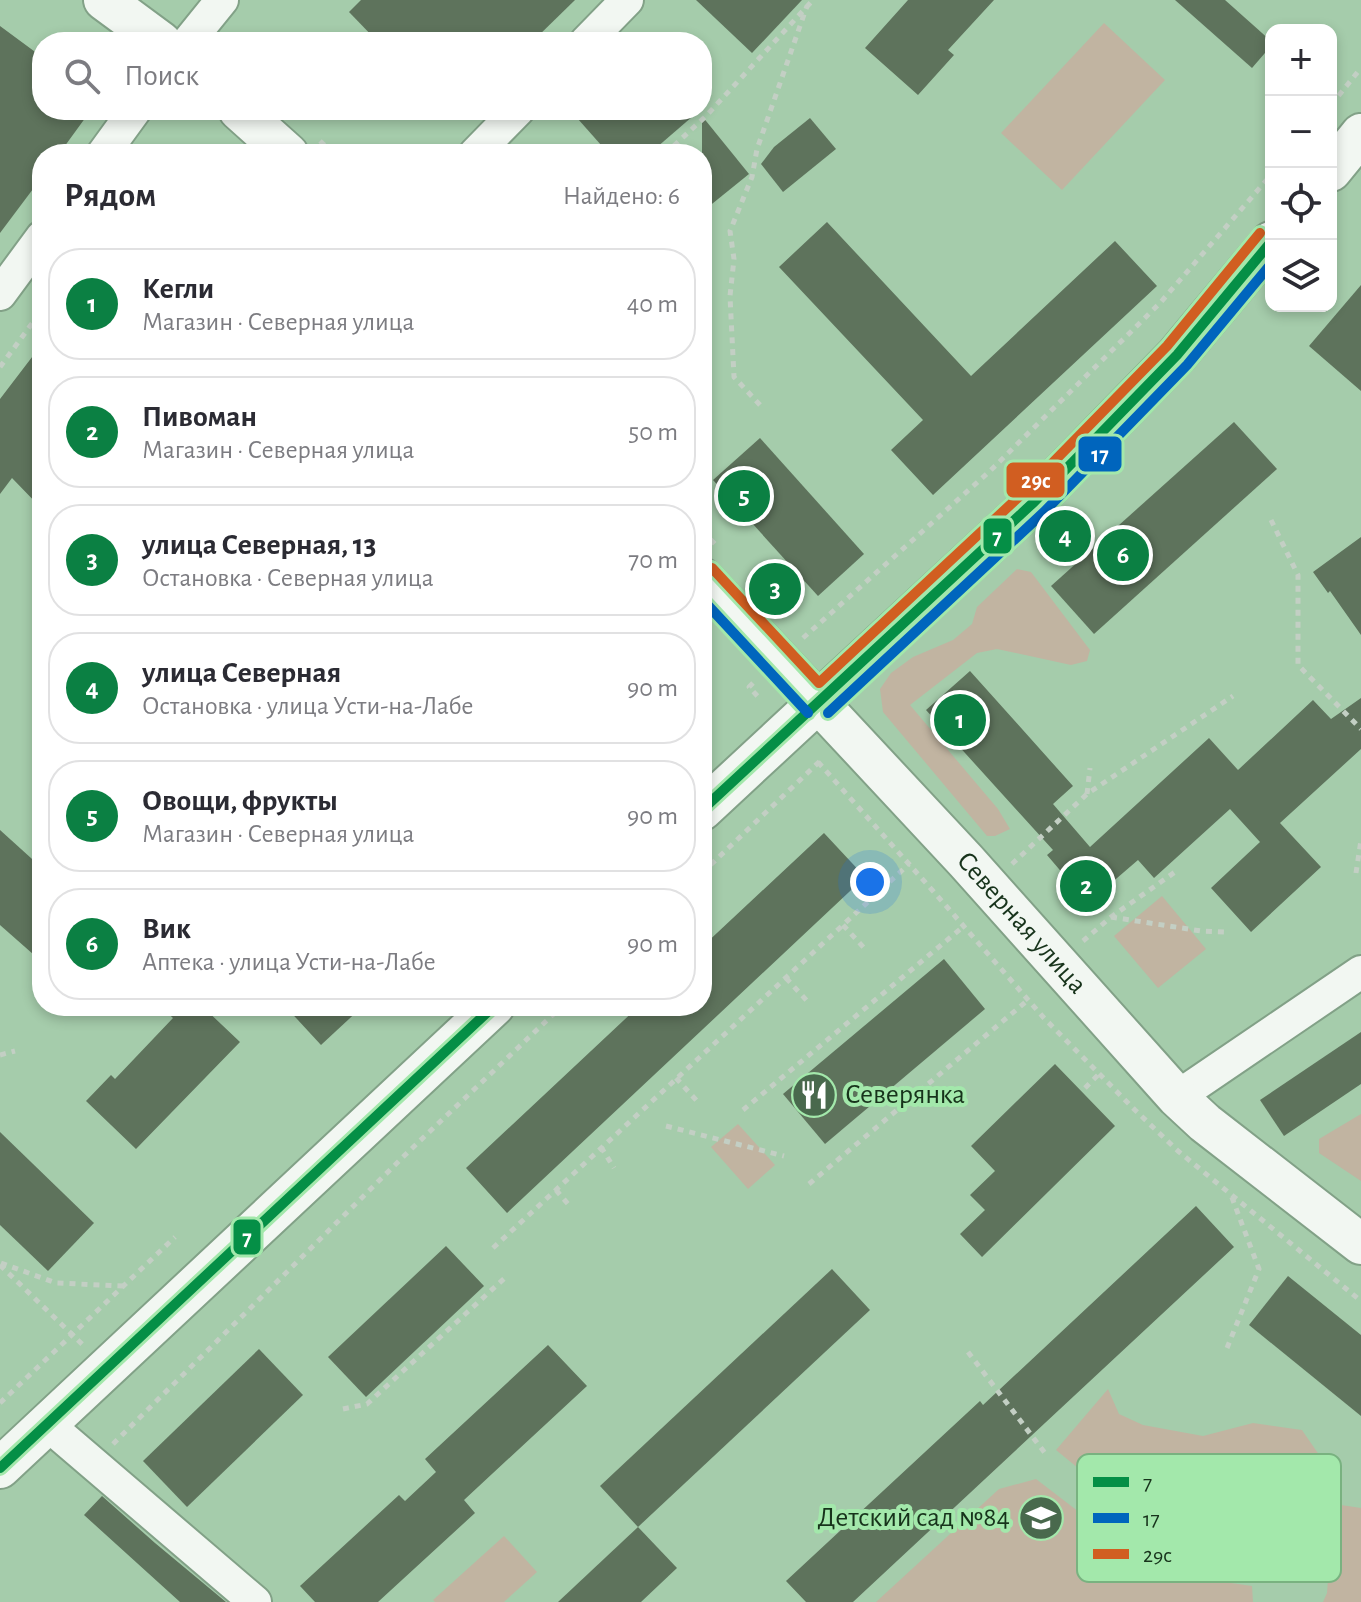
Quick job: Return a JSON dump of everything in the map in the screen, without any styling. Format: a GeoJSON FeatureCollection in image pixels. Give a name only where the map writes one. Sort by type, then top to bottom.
{"type":"FeatureCollection","features":[{"type":"Feature","properties":{"kind":"street"},"geometry":{"type":"LineString","coordinates":[[104,0],[147,32]]}},
{"type":"Feature","properties":{"kind":"street"},"geometry":{"type":"LineString","coordinates":[[196,32],[222,0]]}},
{"type":"Feature","properties":{"kind":"street"},"geometry":{"type":"LineString","coordinates":[[596,32],[627,0]]}},
{"type":"Feature","properties":{"kind":"street"},"geometry":{"type":"LineString","coordinates":[[110,144],[128,120]]}},
{"type":"Feature","properties":{"kind":"street"},"geometry":{"type":"LineString","coordinates":[[250,120],[277,144]]}},
{"type":"Feature","properties":{"kind":"street"},"geometry":{"type":"LineString","coordinates":[[485,144],[508,120]]}},
{"type":"Feature","properties":{"kind":"street"},"geometry":{"type":"LineString","coordinates":[[1333,168],[1361,134]]}},
{"type":"Feature","properties":{"kind":"street"},"geometry":{"type":"LineString","coordinates":[[712,801],[1034,502],[1177,355],[1265,249]]}},
{"type":"Feature","properties":{"kind":"street"},"geometry":{"type":"LineString","coordinates":[[0,294],[32,251]]}},
{"type":"Feature","properties":{"kind":"street","name":"Северная улица"},"geometry":{"type":"LineString","coordinates":[[712,589],[966,861],[1177,1097],[1205,1123],[1361,1244]]}},
{"type":"Feature","properties":{"kind":"street"},"geometry":{"type":"LineString","coordinates":[[1177,1097],[1361,972]]}},
{"type":"Feature","properties":{"kind":"street"},"geometry":{"type":"LineString","coordinates":[[0,1468],[483,1016]]}},
{"type":"Feature","properties":{"kind":"street"},"geometry":{"type":"LineString","coordinates":[[47,1424],[255,1602]]}},
{"type":"Feature","properties":{"kind":"path"},"geometry":{"type":"LineString","coordinates":[[712,109],[813,0]]}},
{"type":"Feature","properties":{"kind":"path"},"geometry":{"type":"LineString","coordinates":[[760,405],[734,377],[730,296],[734,259],[730,231],[752,177],[757,149],[807,6]]}},
{"type":"Feature","properties":{"kind":"path"},"geometry":{"type":"LineString","coordinates":[[1337,98],[1361,68]]}},
{"type":"Feature","properties":{"kind":"path"},"geometry":{"type":"LineString","coordinates":[[676,144],[702,120]]}},
{"type":"Feature","properties":{"kind":"path"},"geometry":{"type":"LineString","coordinates":[[804,637],[990,471],[1137,326],[1265,182]]}},
{"type":"Feature","properties":{"kind":"path"},"geometry":{"type":"LineString","coordinates":[[0,367],[32,324]]}},
{"type":"Feature","properties":{"kind":"path"},"geometry":{"type":"LineString","coordinates":[[1271,520],[1298,575],[1298,665],[1361,729]]}},
{"type":"Feature","properties":{"kind":"path"},"geometry":{"type":"LineString","coordinates":[[749,687],[761,700]]}},
{"type":"Feature","properties":{"kind":"path"},"geometry":{"type":"LineString","coordinates":[[1010,866],[1087,794],[1233,696]]}},
{"type":"Feature","properties":{"kind":"path"},"geometry":{"type":"LineString","coordinates":[[712,863],[818,762]]}},
{"type":"Feature","properties":{"kind":"path"},"geometry":{"type":"LineString","coordinates":[[1087,794],[1090,768]]}},
{"type":"Feature","properties":{"kind":"path"},"geometry":{"type":"LineString","coordinates":[[1356,873],[1361,840]]}},
{"type":"Feature","properties":{"kind":"path"},"geometry":{"type":"LineString","coordinates":[[493,1248],[909,864]]}},
{"type":"Feature","properties":{"kind":"path"},"geometry":{"type":"LineString","coordinates":[[1080,944],[1111,917],[1175,872]]}},
{"type":"Feature","properties":{"kind":"path"},"geometry":{"type":"LineString","coordinates":[[1111,917],[1227,932]]}},
{"type":"Feature","properties":{"kind":"path"},"geometry":{"type":"LineString","coordinates":[[843,925],[866,950]]}},
{"type":"Feature","properties":{"kind":"path"},"geometry":{"type":"LineString","coordinates":[[743,1110],[964,926]]}},
{"type":"Feature","properties":{"kind":"path"},"geometry":{"type":"LineString","coordinates":[[786,978],[809,1003]]}},
{"type":"Feature","properties":{"kind":"path"},"geometry":{"type":"LineString","coordinates":[[809,1184],[1028,1000]]}},
{"type":"Feature","properties":{"kind":"path"},"geometry":{"type":"LineString","coordinates":[[93,1464],[405,1155],[551,1016]]}},
{"type":"Feature","properties":{"kind":"path"},"geometry":{"type":"LineString","coordinates":[[0,1055],[15,1051]]}},
{"type":"Feature","properties":{"kind":"path"},"geometry":{"type":"LineString","coordinates":[[1085,1088],[1099,1074]]}},
{"type":"Feature","properties":{"kind":"path"},"geometry":{"type":"LineString","coordinates":[[676,1078],[697,1101]]}},
{"type":"Feature","properties":{"kind":"path"},"geometry":{"type":"LineString","coordinates":[[666,1126],[784,1156]]}},
{"type":"Feature","properties":{"kind":"path"},"geometry":{"type":"LineString","coordinates":[[601,1147],[614,1168]]}},
{"type":"Feature","properties":{"kind":"path"},"geometry":{"type":"LineString","coordinates":[[556,1190],[568,1204]]}},
{"type":"Feature","properties":{"kind":"path"},"geometry":{"type":"LineString","coordinates":[[1227,1348],[1259,1269],[1231,1194]]}},
{"type":"Feature","properties":{"kind":"path"},"geometry":{"type":"LineString","coordinates":[[1,1401],[175,1237]]}},
{"type":"Feature","properties":{"kind":"path"},"geometry":{"type":"LineString","coordinates":[[0,1264],[107,1368]]}},
{"type":"Feature","properties":{"kind":"path"},"geometry":{"type":"LineString","coordinates":[[0,1264],[56,1283],[125,1286]]}},
{"type":"Feature","properties":{"kind":"path"},"geometry":{"type":"LineString","coordinates":[[343,1409],[367,1404],[508,1275]]}},
{"type":"Feature","properties":{"kind":"path"},"geometry":{"type":"LineString","coordinates":[[968,1352],[1048,1457]]}},
{"type":"Feature","properties":{"kind":"shaded area"},"geometry":{"type":"Polygon","coordinates":[[[1104,23],[1165,80],[1062,190],[1001,133],[1104,23]]]}},
{"type":"Feature","properties":{"kind":"shaded area"},"geometry":{"type":"Polygon","coordinates":[[[1017,569],[1031,572],[1090,650],[1087,661],[1071,665],[997,649],[977,653],[910,705],[998,809],[1010,829],[987,836],[883,712],[880,689],[891,673],[913,657],[953,640],[972,624],[977,607],[1017,569]]]}},
{"type":"Feature","properties":{"kind":"shaded area"},"geometry":{"type":"Polygon","coordinates":[[[1162,896],[1206,949],[1158,988],[1114,936],[1162,896]]]}},
{"type":"Feature","properties":{"kind":"shaded area"},"geometry":{"type":"Polygon","coordinates":[[[1361,1114],[1361,1181],[1319,1153],[1319,1139],[1361,1114]]]}},
{"type":"Feature","properties":{"kind":"shaded area"},"geometry":{"type":"Polygon","coordinates":[[[738,1124],[775,1165],[748,1189],[711,1147],[738,1124]]]}},
{"type":"Feature","properties":{"kind":"shaded area"},"geometry":{"type":"Polygon","coordinates":[[[1108,1389],[1119,1414],[1143,1425],[1203,1436],[1253,1423],[1302,1430],[1318,1454],[1077,1454],[1077,1467],[1056,1450],[1108,1389]]]}},
{"type":"Feature","properties":{"kind":"shaded area"},"geometry":{"type":"Polygon","coordinates":[[[1036,1479],[1077,1510],[1077,1582],[1224,1582],[1252,1586],[1253,1602],[876,1602],[999,1489],[1036,1479]]]}},
{"type":"Feature","properties":{"kind":"shaded area"},"geometry":{"type":"Polygon","coordinates":[[[1341,1505],[1361,1508],[1361,1602],[1323,1602],[1328,1582],[1341,1582],[1341,1505]]]}},
{"type":"Feature","properties":{"kind":"shaded area"},"geometry":{"type":"Polygon","coordinates":[[[504,1536],[537,1572],[504,1602],[433,1600],[504,1536]]]}},
{"type":"Feature","properties":{"kind":"building"},"geometry":{"type":"Polygon","coordinates":[[[361,0],[575,0],[542,32],[368,32],[349,12],[361,0]]]}},
{"type":"Feature","properties":{"kind":"building"},"geometry":{"type":"Polygon","coordinates":[[[696,0],[802,0],[752,53],[696,0]]]}},
{"type":"Feature","properties":{"kind":"building"},"geometry":{"type":"Polygon","coordinates":[[[908,0],[994,0],[948,50],[954,55],[918,95],[865,48],[908,0]]]}},
{"type":"Feature","properties":{"kind":"building"},"geometry":{"type":"Polygon","coordinates":[[[1175,0],[1225,0],[1265,36],[1265,53],[1252,68],[1175,0]]]}},
{"type":"Feature","properties":{"kind":"building"},"geometry":{"type":"Polygon","coordinates":[[[0,26],[32,50],[32,120],[84,120],[66,144],[32,144],[32,190],[0,233],[0,26]]]}},
{"type":"Feature","properties":{"kind":"building"},"geometry":{"type":"Polygon","coordinates":[[[810,118],[836,149],[783,192],[761,164],[774,147],[810,118]]]}},
{"type":"Feature","properties":{"kind":"building"},"geometry":{"type":"Polygon","coordinates":[[[579,120],[688,120],[661,144],[600,144],[579,120]]]}},
{"type":"Feature","properties":{"kind":"building"},"geometry":{"type":"Polygon","coordinates":[[[702,120],[705,120],[749,174],[712,204],[712,144],[702,144],[702,120]]]}},
{"type":"Feature","properties":{"kind":"building"},"geometry":{"type":"Polygon","coordinates":[[[827,222],[971,376],[1115,241],[1157,286],[933,495],[891,450],[923,420],[779,267],[827,222]]]}},
{"type":"Feature","properties":{"kind":"building"},"geometry":{"type":"Polygon","coordinates":[[[1361,285],[1361,391],[1309,346],[1361,285]]]}},
{"type":"Feature","properties":{"kind":"building"},"geometry":{"type":"Polygon","coordinates":[[[32,357],[32,499],[12,478],[0,494],[0,399],[32,357]]]}},
{"type":"Feature","properties":{"kind":"building"},"geometry":{"type":"Polygon","coordinates":[[[1234,422],[1277,469],[1094,634],[1051,586],[1234,422]]]}},
{"type":"Feature","properties":{"kind":"building"},"geometry":{"type":"Polygon","coordinates":[[[760,438],[864,554],[818,596],[713,480],[760,438]]]}},
{"type":"Feature","properties":{"kind":"building"},"geometry":{"type":"Polygon","coordinates":[[[1361,537],[1361,635],[1313,572],[1361,537]]]}},
{"type":"Feature","properties":{"kind":"building"},"geometry":{"type":"Polygon","coordinates":[[[970,671],[1073,786],[1053,804],[1090,847],[1209,738],[1238,770],[1313,700],[1331,719],[1361,698],[1361,749],[1280,823],[1321,867],[1251,932],[1211,888],[1260,842],[1230,809],[1154,878],[1138,860],[1088,903],[1047,855],[1053,850],[926,710],[970,671]]]}},
{"type":"Feature","properties":{"kind":"building"},"geometry":{"type":"Polygon","coordinates":[[[0,830],[32,859],[32,953],[0,925],[0,830]]]}},
{"type":"Feature","properties":{"kind":"building"},"geometry":{"type":"Polygon","coordinates":[[[824,833],[865,877],[507,1213],[466,1168],[628,1016],[712,1016],[712,938],[824,833]]]}},
{"type":"Feature","properties":{"kind":"building"},"geometry":{"type":"Polygon","coordinates":[[[944,959],[985,1009],[825,1144],[783,1094],[944,959]]]}},
{"type":"Feature","properties":{"kind":"building"},"geometry":{"type":"Polygon","coordinates":[[[171,1016],[213,1016],[240,1042],[136,1149],[86,1101],[111,1075],[115,1079],[173,1018],[171,1016]]]}},
{"type":"Feature","properties":{"kind":"building"},"geometry":{"type":"Polygon","coordinates":[[[294,1016],[352,1016],[321,1045],[294,1016]]]}},
{"type":"Feature","properties":{"kind":"building"},"geometry":{"type":"Polygon","coordinates":[[[1361,1032],[1361,1084],[1284,1136],[1260,1100],[1361,1032]]]}},
{"type":"Feature","properties":{"kind":"building"},"geometry":{"type":"Polygon","coordinates":[[[1055,1064],[1115,1126],[982,1257],[960,1234],[985,1210],[970,1195],[995,1171],[971,1146],[1055,1064]]]}},
{"type":"Feature","properties":{"kind":"building"},"geometry":{"type":"Polygon","coordinates":[[[0,1132],[94,1223],[48,1271],[0,1225],[0,1132]]]}},
{"type":"Feature","properties":{"kind":"building"},"geometry":{"type":"Polygon","coordinates":[[[1196,1206],[1234,1247],[853,1602],[806,1602],[786,1581],[980,1401],[983,1405],[1196,1206]]]}},
{"type":"Feature","properties":{"kind":"building"},"geometry":{"type":"Polygon","coordinates":[[[446,1246],[484,1286],[366,1397],[328,1357],[446,1246]]]}},
{"type":"Feature","properties":{"kind":"building"},"geometry":{"type":"Polygon","coordinates":[[[832,1269],[870,1310],[638,1527],[600,1486],[832,1269]]]}},
{"type":"Feature","properties":{"kind":"building"},"geometry":{"type":"Polygon","coordinates":[[[1288,1276],[1361,1335],[1361,1416],[1249,1325],[1288,1276]]]}},
{"type":"Feature","properties":{"kind":"building"},"geometry":{"type":"Polygon","coordinates":[[[548,1345],[587,1386],[464,1500],[475,1513],[378,1602],[315,1602],[300,1586],[399,1495],[405,1501],[436,1472],[425,1459],[548,1345]]]}},
{"type":"Feature","properties":{"kind":"building"},"geometry":{"type":"Polygon","coordinates":[[[259,1349],[303,1395],[187,1507],[143,1461],[259,1349]]]}},
{"type":"Feature","properties":{"kind":"building"},"geometry":{"type":"Polygon","coordinates":[[[102,1496],[226,1602],[180,1602],[84,1515],[102,1496]]]}},
{"type":"Feature","properties":{"kind":"building"},"geometry":{"type":"Polygon","coordinates":[[[638,1527],[677,1568],[641,1602],[558,1602],[638,1527]]]}},
{"type":"Feature","properties":{"kind":"transit line","name":"29с"},"geometry":{"type":"LineString","coordinates":[[712,568],[819,683],[1024,492],[1167,346],[1260,233]]}},
{"type":"Feature","properties":{"kind":"transit line","name":"7"},"geometry":{"type":"LineString","coordinates":[[712,801],[1034,502],[1177,355],[1265,249]]}},
{"type":"Feature","properties":{"kind":"transit line","name":"17"},"geometry":{"type":"LineString","coordinates":[[828,713],[1044,512],[1187,365],[1265,271]]}},
{"type":"Feature","properties":{"kind":"transit line","name":"17"},"geometry":{"type":"LineString","coordinates":[[712,610],[808,713]]}},
{"type":"Feature","properties":{"kind":"transit line","name":"7"},"geometry":{"type":"LineString","coordinates":[[0,1468],[483,1016]]}},
{"type":"Feature","properties":{"kind":"place","name":"Овощи, фрукты"},"geometry":{"type":"Point","coordinates":[744,496]}},
{"type":"Feature","properties":{"kind":"place","name":"улица Северная"},"geometry":{"type":"Point","coordinates":[1065,536]}},
{"type":"Feature","properties":{"kind":"place","name":"Вик"},"geometry":{"type":"Point","coordinates":[1123,555]}},
{"type":"Feature","properties":{"kind":"place","name":"улица Северная, 13"},"geometry":{"type":"Point","coordinates":[775,589]}},
{"type":"Feature","properties":{"kind":"place","name":"Кегли"},"geometry":{"type":"Point","coordinates":[960,720]}},
{"type":"Feature","properties":{"kind":"place","name":"Пивоман"},"geometry":{"type":"Point","coordinates":[1086,886]}},
{"type":"Feature","properties":{"kind":"place","name":"Северянка"},"geometry":{"type":"Point","coordinates":[814,1095]}},
{"type":"Feature","properties":{"kind":"place","name":"Детский сад №84"},"geometry":{"type":"Point","coordinates":[1041,1518]}}]}
